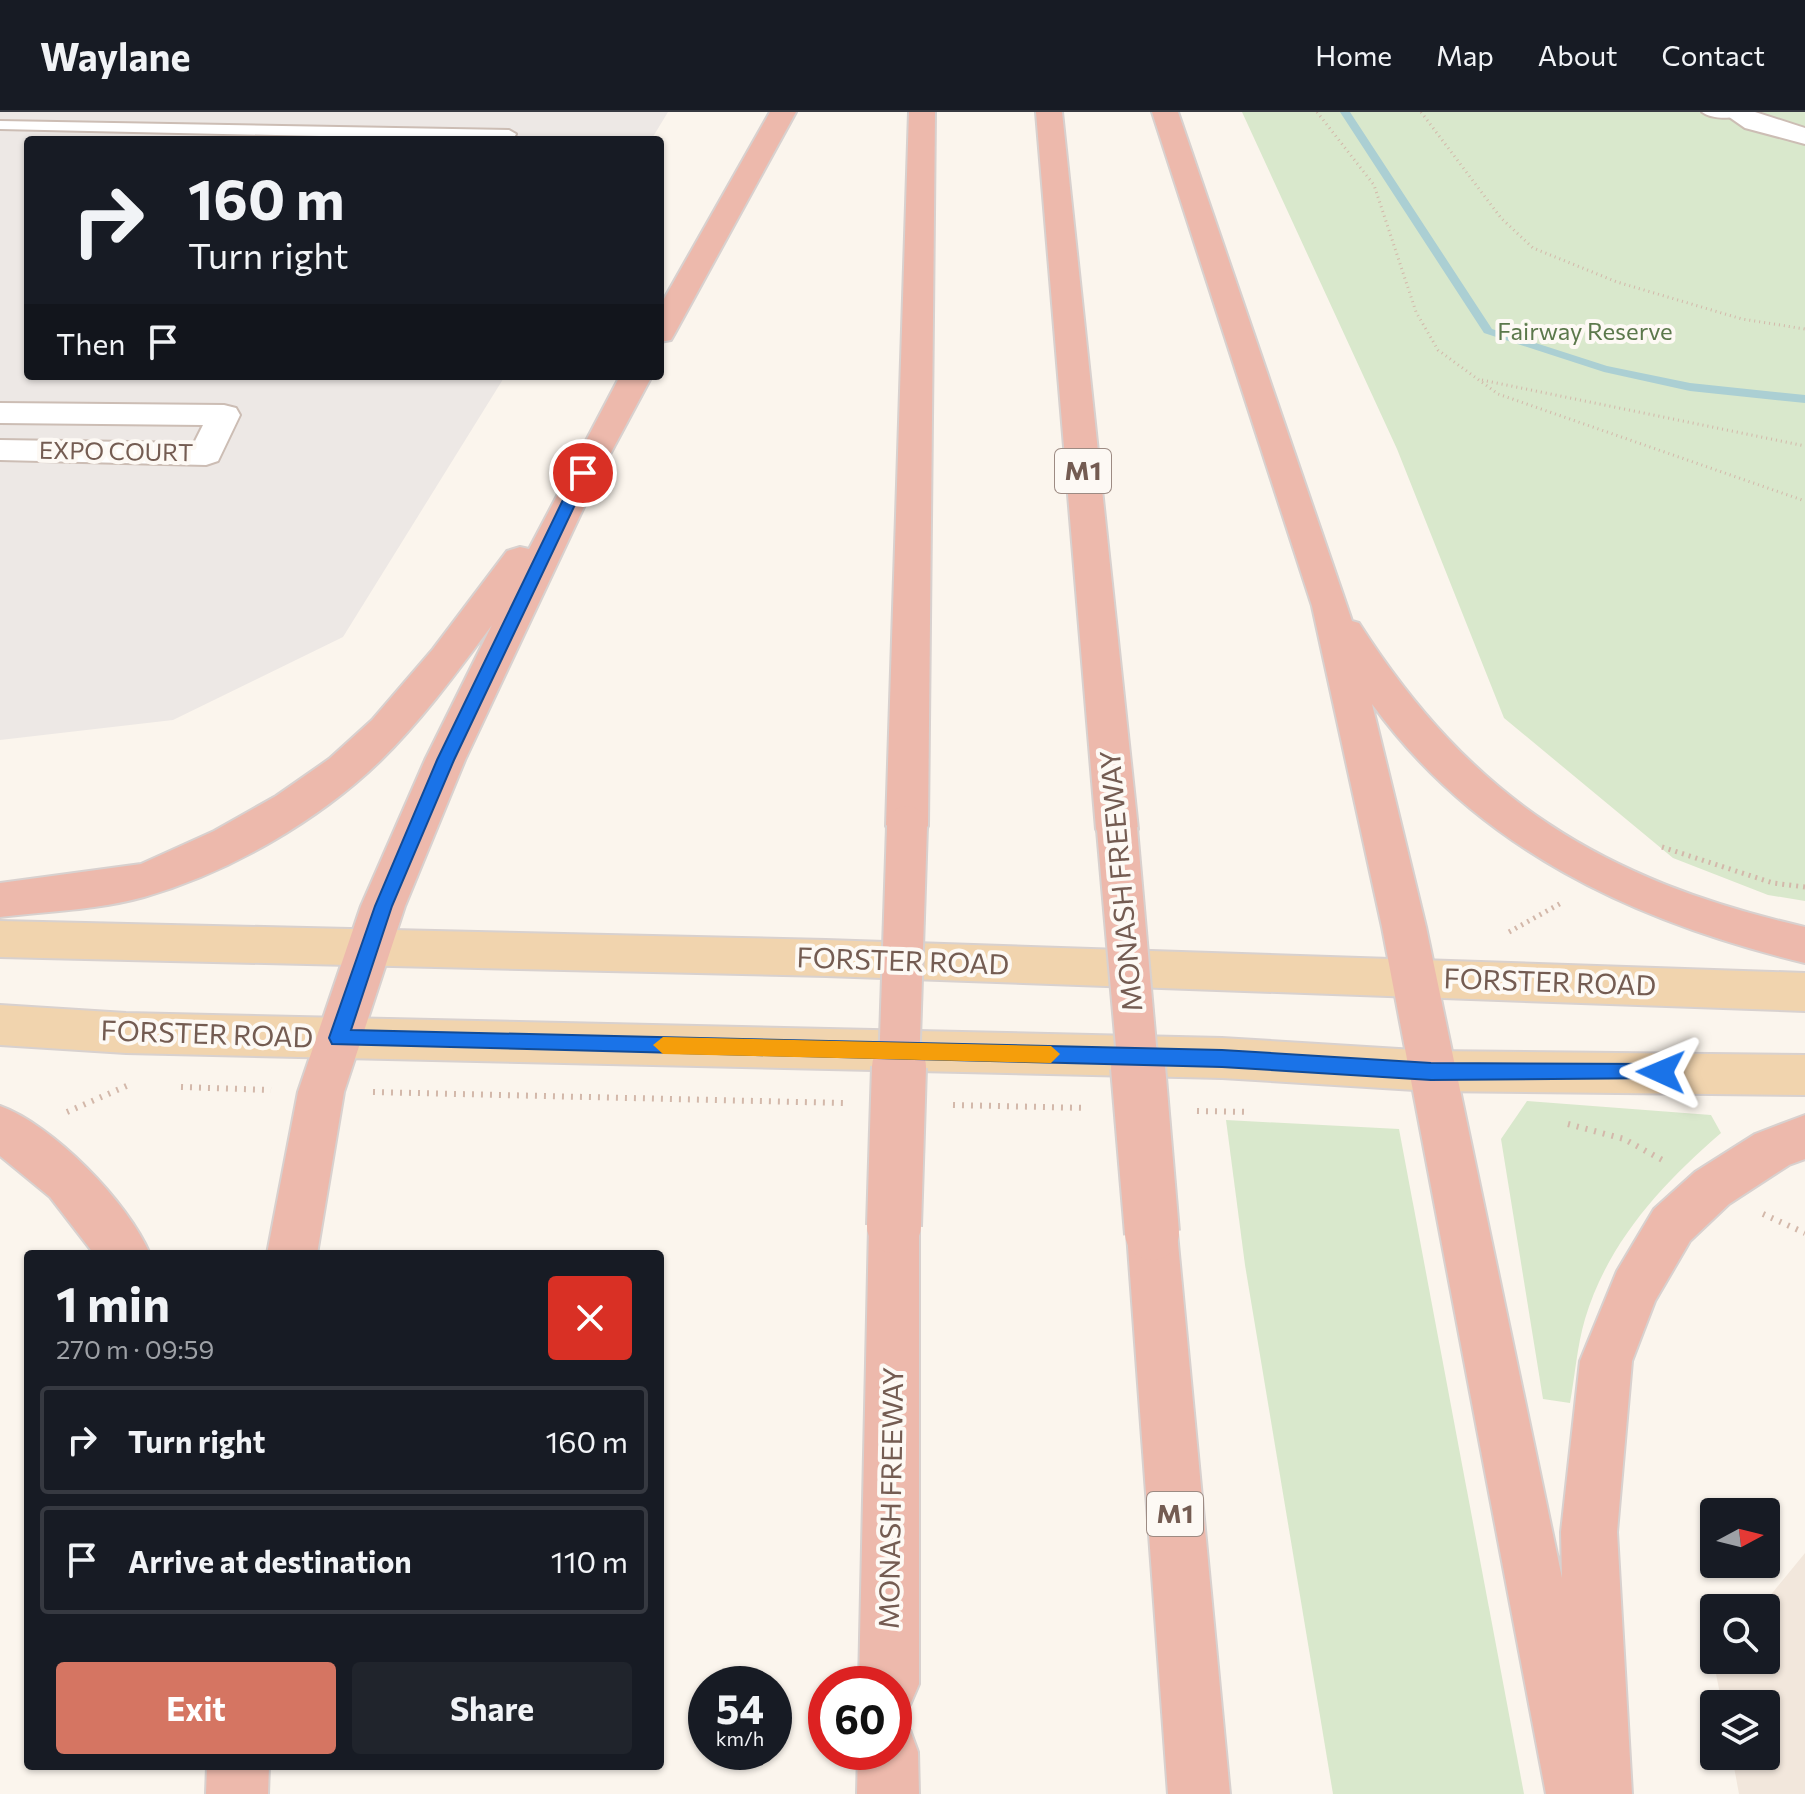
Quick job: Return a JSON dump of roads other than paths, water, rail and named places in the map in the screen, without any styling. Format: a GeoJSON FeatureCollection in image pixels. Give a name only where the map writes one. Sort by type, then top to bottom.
{"type":"FeatureCollection","features":[{"type":"Feature","properties":{"kind":"highway"},"geometry":{"type":"LineString","coordinates":[[664,326],[783,112]]}},
{"type":"Feature","properties":{"kind":"highway","name":"MONASH FREEWAY"},"geometry":{"type":"LineString","coordinates":[[889,1666],[894,1226],[907,826],[922,112]]}},
{"type":"Feature","properties":{"kind":"highway","name":"MONASH FREEWAY"},"geometry":{"type":"LineString","coordinates":[[1049,112],[1117,829],[1199,1794]]}},
{"type":"Feature","properties":{"kind":"highway"},"geometry":{"type":"LineString","coordinates":[[1165,112],[1330,606],[1414,976],[1577,1794]]}},
{"type":"Feature","properties":{"kind":"highway"},"geometry":{"type":"LineString","coordinates":[[293,1250],[321,1092],[368,946],[445,760],[583,473],[634,380]]}},
{"type":"Feature","properties":{"kind":"highway"},"geometry":{"type":"LineString","coordinates":[[0,900],[144,880],[225,844],[304,797],[363,753],[445,661],[583,473]]}},
{"type":"Feature","properties":{"kind":"highway"},"geometry":{"type":"LineString","coordinates":[[1330,606],[1388,698],[1430,747],[1475,793],[1525,830],[1603,879],[1657,902],[1710,922],[1805,945]]}},
{"type":"Feature","properties":{"kind":"highway"},"geometry":{"type":"LineString","coordinates":[[0,1127],[67,1181],[122,1250]]}},
{"type":"Feature","properties":{"kind":"highway"},"geometry":{"type":"LineString","coordinates":[[1601,1794],[1589,1532],[1606,1361],[1635,1288],[1672,1225],[1712,1188],[1772,1149],[1805,1137]]}},
{"type":"Feature","properties":{"kind":"highway"},"geometry":{"type":"LineString","coordinates":[[237,1794],[238,1770]]}},
{"type":"Feature","properties":{"kind":"highway"},"geometry":{"type":"LineString","coordinates":[[888,1770],[888,1794]]}},
{"type":"Feature","properties":{"kind":"main road","name":"FORSTER ROAD"},"geometry":{"type":"LineString","coordinates":[[0,939],[368,946],[1414,976],[1805,992]]}},
{"type":"Feature","properties":{"kind":"main road","name":"FORSTER ROAD"},"geometry":{"type":"LineString","coordinates":[[0,1025],[126,1033],[1222,1058],[1431,1071],[1805,1075]]}},
{"type":"Feature","properties":{"kind":"street"},"geometry":{"type":"LineString","coordinates":[[1736,112],[1754,122],[1805,136]]}},
{"type":"Feature","properties":{"kind":"street","name":"EXPO COURT"},"geometry":{"type":"LineString","coordinates":[[0,413],[224,415],[206,454],[0,450]]}},
{"type":"Feature","properties":{"kind":"lane"},"geometry":{"type":"LineString","coordinates":[[1709,112],[1736,112]]}},
{"type":"Feature","properties":{"kind":"lane"},"geometry":{"type":"LineString","coordinates":[[0,125],[508,136]]}},
{"type":"Feature","properties":{"kind":"waterway"},"geometry":{"type":"LineString","coordinates":[[1345,112],[1488,331],[1604,369],[1690,387],[1805,399]]}},
{"type":"Feature","properties":{"kind":"park label","name":"Fairway Reserve"},"geometry":{"type":"Point","coordinates":[1585,332]}}]}
